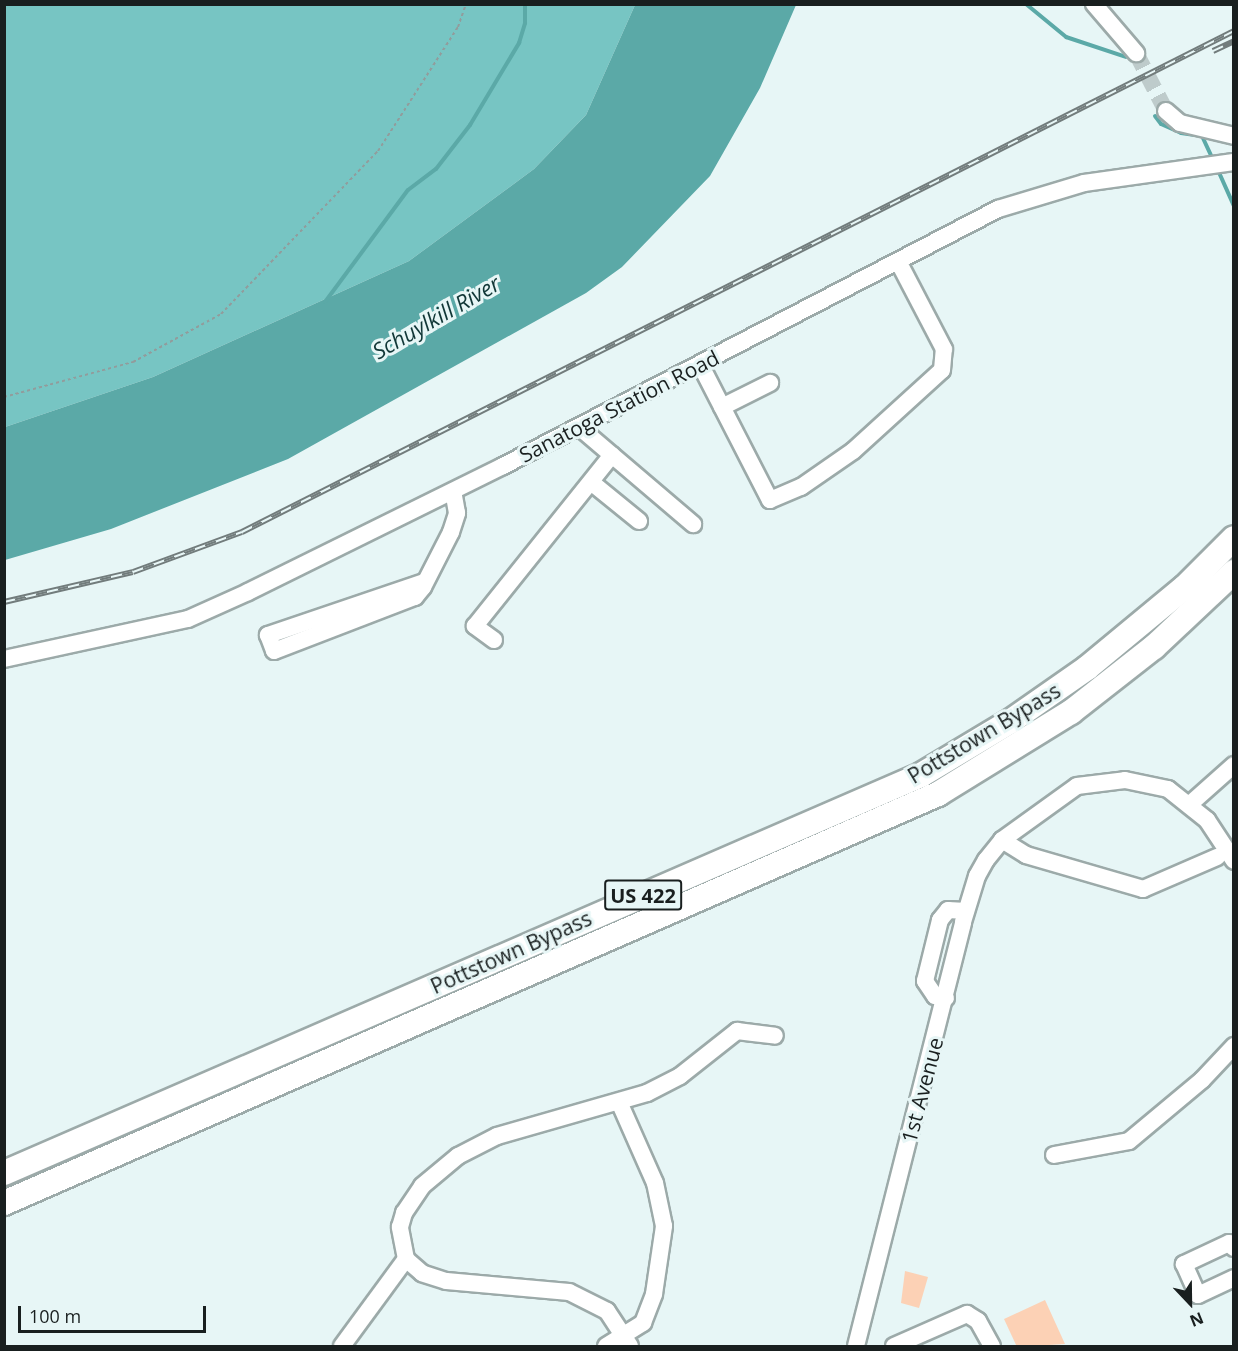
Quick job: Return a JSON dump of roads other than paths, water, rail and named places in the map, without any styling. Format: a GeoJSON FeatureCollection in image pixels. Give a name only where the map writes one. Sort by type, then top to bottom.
{"type":"FeatureCollection","features":[{"type":"Feature","properties":{"kind":"highway","name":"Pottstown Bypass"},"geometry":{"type":"LineString","coordinates":[[4,1173],[921,775],[1011,721],[1087,668],[1185,587],[1233,538]]}},
{"type":"Feature","properties":{"kind":"highway","name":"Pottstown Bypass"},"geometry":{"type":"LineString","coordinates":[[4,1203],[938,794],[1071,712],[1154,647],[1233,572]]}},
{"type":"Feature","properties":{"kind":"street"},"geometry":{"type":"LineString","coordinates":[[1094,4],[1136,53]]}},
{"type":"Feature","properties":{"kind":"street"},"geometry":{"type":"LineString","coordinates":[[1166,111],[1180,123],[1233,136]]}},
{"type":"Feature","properties":{"kind":"street","name":"Sanatoga Station Road"},"geometry":{"type":"LineString","coordinates":[[4,658],[188,619],[453,491],[998,210],[1036,195],[1084,183],[1219,163]]}},
{"type":"Feature","properties":{"kind":"street"},"geometry":{"type":"LineString","coordinates":[[700,364],[770,500],[829,471],[886,424],[942,370],[944,349],[898,261]]}},
{"type":"Feature","properties":{"kind":"street"},"geometry":{"type":"LineString","coordinates":[[722,407],[770,383]]}},
{"type":"Feature","properties":{"kind":"street"},"geometry":{"type":"LineString","coordinates":[[579,427],[693,524]]}},
{"type":"Feature","properties":{"kind":"street"},"geometry":{"type":"LineString","coordinates":[[494,640],[475,626],[612,455]]}},
{"type":"Feature","properties":{"kind":"street"},"geometry":{"type":"LineString","coordinates":[[591,482],[639,521]]}},
{"type":"Feature","properties":{"kind":"street"},"geometry":{"type":"LineString","coordinates":[[424,582],[267,634],[274,651],[407,602],[420,593],[457,513],[453,491]]}},
{"type":"Feature","properties":{"kind":"street"},"geometry":{"type":"LineString","coordinates":[[1189,805],[1233,765]]}},
{"type":"Feature","properties":{"kind":"street","name":"1st Avenue"},"geometry":{"type":"LineString","coordinates":[[856,1347],[946,998],[966,911],[977,876],[1002,840],[1077,786],[1125,780],[1168,789],[1189,805],[1207,820],[1225,859]]}},
{"type":"Feature","properties":{"kind":"street"},"geometry":{"type":"LineString","coordinates":[[1002,840],[1026,855],[1143,889],[1225,859]]}},
{"type":"Feature","properties":{"kind":"street"},"geometry":{"type":"LineString","coordinates":[[946,998],[934,996],[925,981],[940,920],[948,910],[966,911]]}},
{"type":"Feature","properties":{"kind":"street"},"geometry":{"type":"LineString","coordinates":[[627,1341],[607,1311],[569,1292],[446,1281],[422,1273],[406,1259],[400,1227],[404,1213],[422,1186],[458,1156],[497,1136],[620,1104],[680,1076],[737,1031],[775,1036]]}},
{"type":"Feature","properties":{"kind":"street"},"geometry":{"type":"LineString","coordinates":[[1054,1155],[1129,1141],[1202,1080],[1233,1046]]}},
{"type":"Feature","properties":{"kind":"street"},"geometry":{"type":"LineString","coordinates":[[606,1347],[627,1341],[643,1323],[654,1294],[664,1226],[655,1183],[620,1104]]}},
{"type":"Feature","properties":{"kind":"street"},"geometry":{"type":"LineString","coordinates":[[1233,1248],[1229,1243],[1184,1264],[1198,1295],[1233,1278]]}},
{"type":"Feature","properties":{"kind":"street"},"geometry":{"type":"LineString","coordinates":[[342,1347],[406,1259]]}},
{"type":"Feature","properties":{"kind":"street"},"geometry":{"type":"LineString","coordinates":[[894,1347],[947,1321],[967,1314],[978,1321],[992,1347]]}},
{"type":"Feature","properties":{"kind":"water","name":"Schuylkill River"},"geometry":{"type":"Polygon","coordinates":[[[635,5],[796,5],[760,88],[710,176],[622,267],[586,293],[288,459],[111,529],[5,560],[5,427],[153,377],[409,261],[534,169],[586,115],[635,5]]]}},
{"type":"Feature","properties":{"kind":"waterway"},"geometry":{"type":"LineString","coordinates":[[325,302],[408,190],[436,169],[470,125],[519,43],[525,23],[525,4]]}},
{"type":"Feature","properties":{"kind":"waterway"},"geometry":{"type":"LineString","coordinates":[[1026,4],[1066,37],[1126,57]]}},
{"type":"Feature","properties":{"kind":"waterway"},"geometry":{"type":"LineString","coordinates":[[1155,116],[1161,124],[1181,133],[1202,136],[1214,162]]}},
{"type":"Feature","properties":{"kind":"waterway"},"geometry":{"type":"LineString","coordinates":[[1217,168],[1234,206]]}},
{"type":"Feature","properties":{"kind":"tunnel"},"geometry":{"type":"LineString","coordinates":[[1136,53],[1166,111]]}},
{"type":"Feature","properties":{"kind":"railway"},"geometry":{"type":"LineString","coordinates":[[4,602],[133,572],[242,532],[1234,31]]}},
{"type":"Feature","properties":{"kind":"railway"},"geometry":{"type":"LineString","coordinates":[[1213,51],[1234,41]]}}]}
